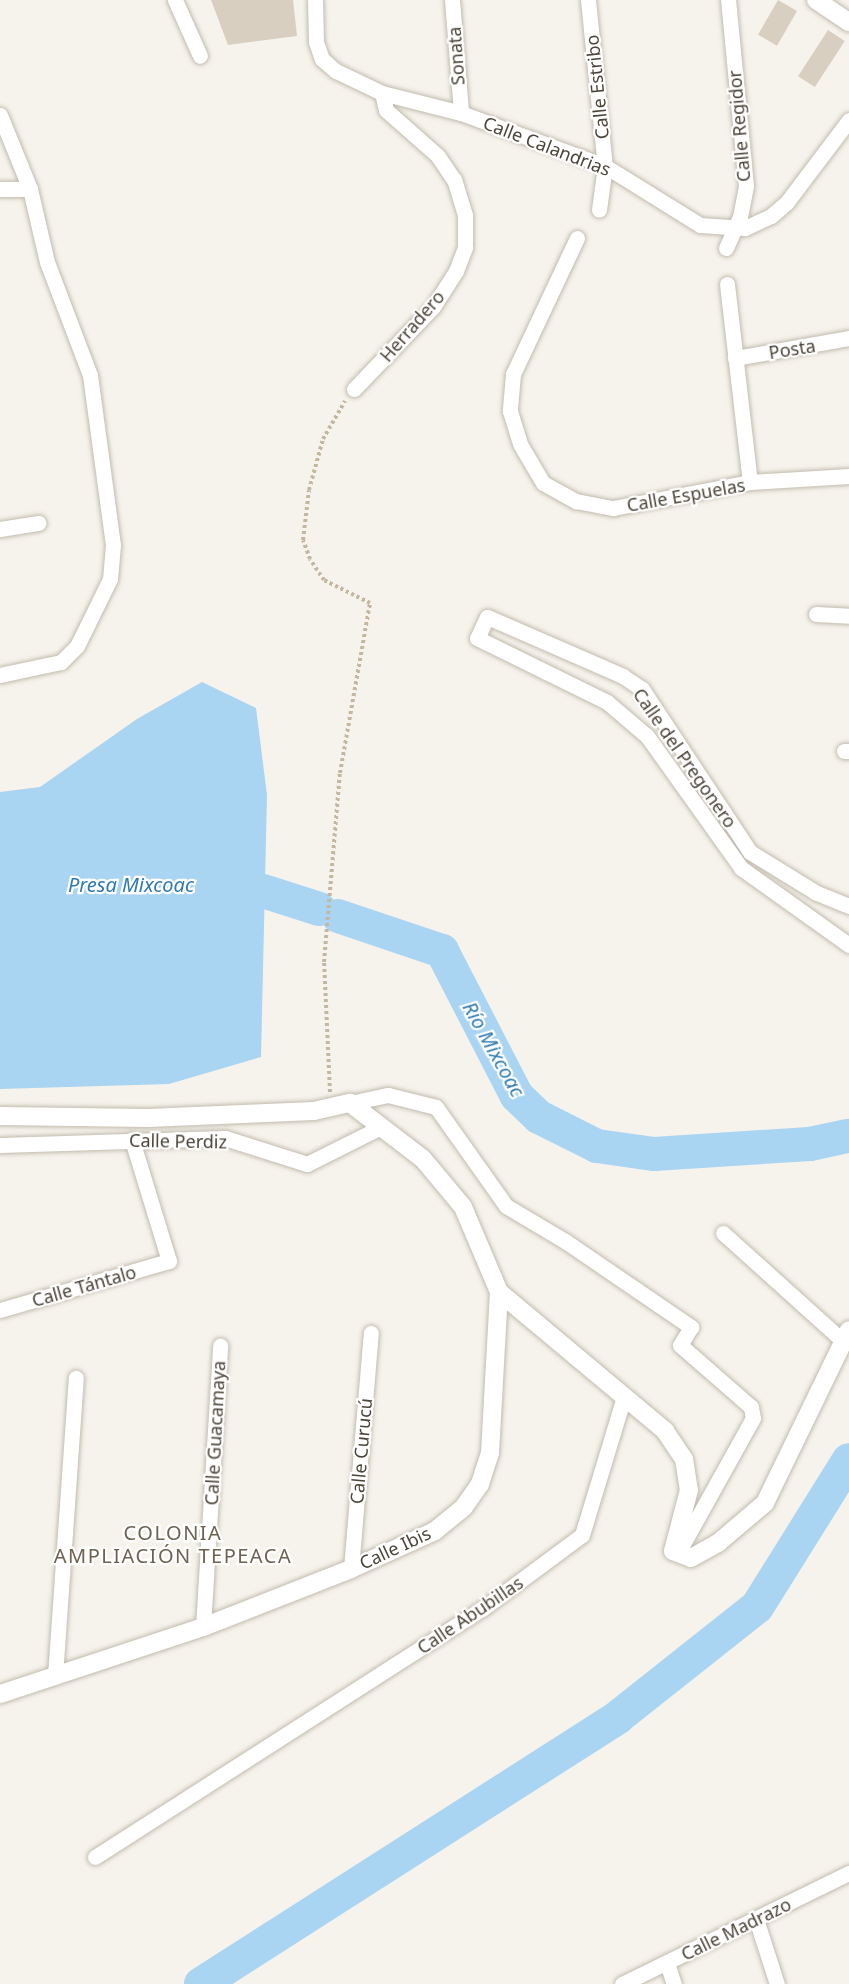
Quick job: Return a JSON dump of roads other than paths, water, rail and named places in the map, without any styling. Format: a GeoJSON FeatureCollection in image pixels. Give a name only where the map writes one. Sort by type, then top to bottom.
{"type":"FeatureCollection","features":[{"type":"Feature","properties":{"kind":"street"},"geometry":{"type":"LineString","coordinates":[[175,0],[200,56]]}},
{"type":"Feature","properties":{"kind":"street"},"geometry":{"type":"LineString","coordinates":[[315,0],[316,42],[322,59],[336,71],[382,93]]}},
{"type":"Feature","properties":{"kind":"street","name":"Sonata"},"geometry":{"type":"LineString","coordinates":[[452,0],[461,113]]}},
{"type":"Feature","properties":{"kind":"street","name":"Calle Estribo"},"geometry":{"type":"LineString","coordinates":[[588,0],[605,166],[599,210]]}},
{"type":"Feature","properties":{"kind":"street","name":"Calle Regidor"},"geometry":{"type":"LineString","coordinates":[[726,248],[736,229],[746,186],[728,0]]}},
{"type":"Feature","properties":{"kind":"street"},"geometry":{"type":"LineString","coordinates":[[816,0],[849,22]]}},
{"type":"Feature","properties":{"kind":"street","name":"Calle Calandrias"},"geometry":{"type":"LineString","coordinates":[[382,93],[461,113],[605,166],[691,222],[736,229]]}},
{"type":"Feature","properties":{"kind":"street","name":"Herradero"},"geometry":{"type":"LineString","coordinates":[[354,389],[433,307],[456,272],[465,247],[465,215],[453,180],[438,156],[386,110],[382,93]]}},
{"type":"Feature","properties":{"kind":"street"},"geometry":{"type":"LineString","coordinates":[[0,115],[30,189],[47,262],[90,375],[111,511],[110,579],[77,646],[61,662],[0,675]]}},
{"type":"Feature","properties":{"kind":"street"},"geometry":{"type":"LineString","coordinates":[[736,229],[755,225],[779,210],[849,120]]}},
{"type":"Feature","properties":{"kind":"street"},"geometry":{"type":"LineString","coordinates":[[0,189],[30,189]]}},
{"type":"Feature","properties":{"kind":"street","name":"Calle Espuelas"},"geometry":{"type":"LineString","coordinates":[[577,238],[513,374],[510,411],[520,444],[543,483],[576,501],[613,508],[750,482],[849,476]]}},
{"type":"Feature","properties":{"kind":"street"},"geometry":{"type":"LineString","coordinates":[[727,284],[750,482]]}},
{"type":"Feature","properties":{"kind":"street","name":"Posta"},"geometry":{"type":"LineString","coordinates":[[735,358],[849,338]]}},
{"type":"Feature","properties":{"kind":"street"},"geometry":{"type":"LineString","coordinates":[[0,529],[39,523]]}},
{"type":"Feature","properties":{"kind":"street"},"geometry":{"type":"LineString","coordinates":[[816,614],[849,616]]}},
{"type":"Feature","properties":{"kind":"street","name":"Calle del Pregonero"},"geometry":{"type":"LineString","coordinates":[[849,906],[815,892],[750,852],[642,689],[623,676],[487,617],[477,638],[607,702],[647,736],[741,868],[849,945]]}},
{"type":"Feature","properties":{"kind":"street"},"geometry":{"type":"LineString","coordinates":[[350,1103],[388,1095],[436,1107],[506,1206],[565,1240],[691,1327],[680,1345],[751,1407],[753,1418],[678,1553]]}},
{"type":"Feature","properties":{"kind":"street","name":"Calle Perdiz"},"geometry":{"type":"LineString","coordinates":[[0,1116],[148,1118],[331,1107],[350,1103]]}},
{"type":"Feature","properties":{"kind":"street","name":"Calle Ibis"},"geometry":{"type":"LineString","coordinates":[[0,1694],[203,1627],[351,1569],[435,1531],[463,1508],[480,1484],[494,1420],[498,1292],[463,1207],[423,1159],[350,1103]]}},
{"type":"Feature","properties":{"kind":"street","name":"Calle Perdiz"},"geometry":{"type":"LineString","coordinates":[[0,1145],[225,1138],[307,1164],[381,1127]]}},
{"type":"Feature","properties":{"kind":"street","name":"Calle Tántalo"},"geometry":{"type":"LineString","coordinates":[[0,1311],[169,1261],[132,1140]]}},
{"type":"Feature","properties":{"kind":"street"},"geometry":{"type":"LineString","coordinates":[[498,1292],[665,1431],[684,1459],[689,1490],[673,1542],[673,1551],[691,1558],[718,1543],[765,1503],[792,1455],[846,1336],[723,1233]]}},
{"type":"Feature","properties":{"kind":"street","name":"Calle Curucú"},"geometry":{"type":"LineString","coordinates":[[351,1569],[371,1333]]}},
{"type":"Feature","properties":{"kind":"street","name":"Calle Guacamaya"},"geometry":{"type":"LineString","coordinates":[[203,1627],[220,1346]]}},
{"type":"Feature","properties":{"kind":"street"},"geometry":{"type":"LineString","coordinates":[[55,1676],[76,1378]]}},
{"type":"Feature","properties":{"kind":"street","name":"Calle Abubillas"},"geometry":{"type":"LineString","coordinates":[[95,1857],[482,1609],[582,1535],[624,1397]]}},
{"type":"Feature","properties":{"kind":"street","name":"Calle Madrazo"},"geometry":{"type":"LineString","coordinates":[[622,1984],[849,1873]]}},
{"type":"Feature","properties":{"kind":"street"},"geometry":{"type":"LineString","coordinates":[[756,1919],[777,1984]]}},
{"type":"Feature","properties":{"kind":"street"},"geometry":{"type":"LineString","coordinates":[[667,1963],[674,1984]]}},
{"type":"Feature","properties":{"kind":"water","name":"Presa Mixcoac"},"geometry":{"type":"Polygon","coordinates":[[[202,682],[256,708],[267,795],[261,1057],[169,1084],[0,1089],[0,792],[40,787],[137,719],[202,682]]]}},
{"type":"Feature","properties":{"kind":"waterway","name":"Río Mixcoac"},"geometry":{"type":"LineString","coordinates":[[263,891],[319,909]]}},
{"type":"Feature","properties":{"kind":"waterway","name":"Río Mixcoac"},"geometry":{"type":"LineString","coordinates":[[338,916],[442,951],[517,1096],[539,1117],[597,1146],[654,1154],[810,1144],[849,1136]]}},
{"type":"Feature","properties":{"kind":"waterway"},"geometry":{"type":"LineString","coordinates":[[201,1984],[618,1717],[757,1607],[849,1460]]}},
{"type":"Feature","properties":{"kind":"district","name":"COLONIA AMPLIACIÓN TEPEACA"},"geometry":{"type":"Point","coordinates":[173,1544]}}]}
